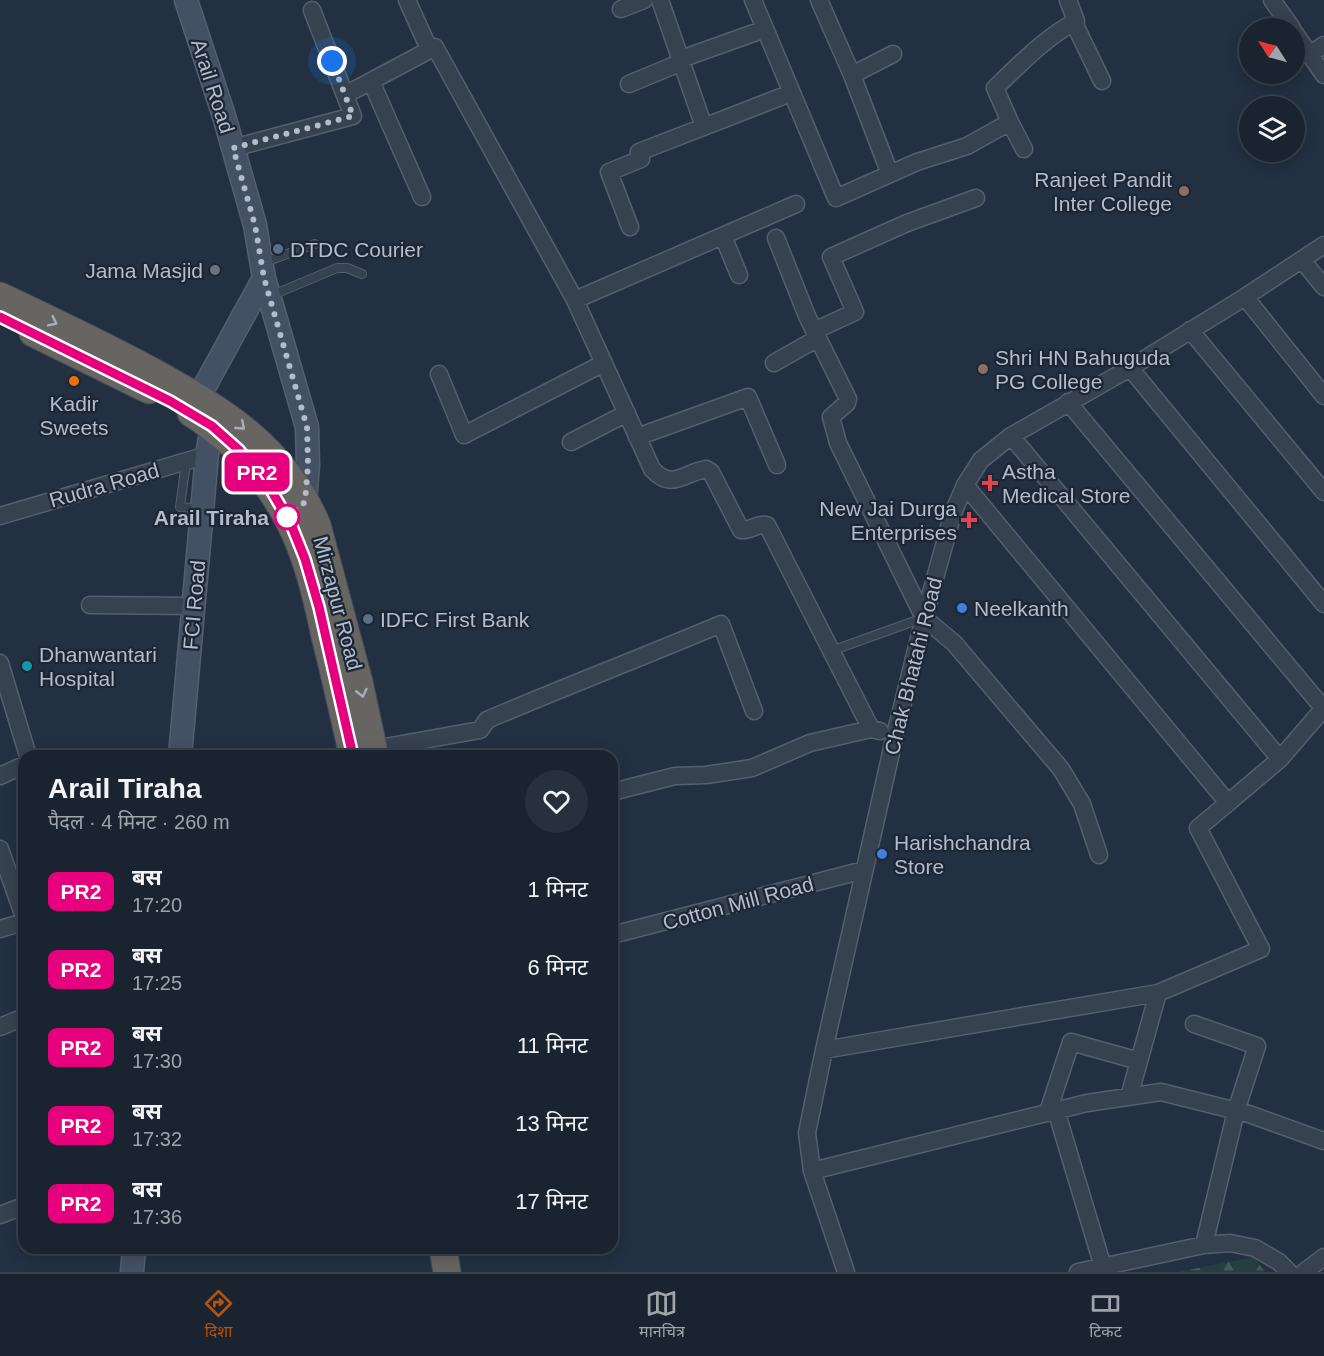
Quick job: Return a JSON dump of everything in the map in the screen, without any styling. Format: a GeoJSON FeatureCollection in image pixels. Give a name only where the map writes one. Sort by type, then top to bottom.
{"type":"FeatureCollection","features":[{"type":"Feature","properties":{"kind":"highway","name":"Mirzapur Road"},"geometry":{"type":"LineString","coordinates":[[0,296],[122,354],[200,412],[246,458],[271,490],[291,524],[305,559],[366,750]]}},
{"type":"Feature","properties":{"kind":"highway","name":"Mirzapur Road"},"geometry":{"type":"LineString","coordinates":[[0,317],[200,412],[234,420],[256,439],[284,469],[317,525],[359,681],[367,750]]}},
{"type":"Feature","properties":{"kind":"highway"},"geometry":{"type":"LineString","coordinates":[[444,1254],[447,1272]]}},
{"type":"Feature","properties":{"kind":"highway"},"geometry":{"type":"LineString","coordinates":[[461,1254],[463,1272]]}},
{"type":"Feature","properties":{"kind":"main road","name":"Arail Road"},"geometry":{"type":"LineString","coordinates":[[186,0],[255,225],[265,279],[307,427],[308,465],[305,502]]}},
{"type":"Feature","properties":{"kind":"main road"},"geometry":{"type":"LineString","coordinates":[[200,412],[265,279]]}},
{"type":"Feature","properties":{"kind":"main road","name":"FCI Road"},"geometry":{"type":"LineString","coordinates":[[181,750],[203,509],[196,458],[200,412]]}},
{"type":"Feature","properties":{"kind":"main road"},"geometry":{"type":"LineString","coordinates":[[132,1272],[134,1254]]}},
{"type":"Feature","properties":{"kind":"street"},"geometry":{"type":"LineString","coordinates":[[407,0],[429,49]]}},
{"type":"Feature","properties":{"kind":"street"},"geometry":{"type":"LineString","coordinates":[[621,9],[644,0]]}},
{"type":"Feature","properties":{"kind":"street"},"geometry":{"type":"LineString","coordinates":[[660,0],[705,127]]}},
{"type":"Feature","properties":{"kind":"street"},"geometry":{"type":"LineString","coordinates":[[753,0],[836,198],[917,162],[967,146],[1010,122]]}},
{"type":"Feature","properties":{"kind":"street"},"geometry":{"type":"LineString","coordinates":[[819,0],[852,75],[890,174]]}},
{"type":"Feature","properties":{"kind":"street"},"geometry":{"type":"LineString","coordinates":[[1024,149],[995,88],[1056,32],[1077,21],[1068,0]]}},
{"type":"Feature","properties":{"kind":"street"},"geometry":{"type":"LineString","coordinates":[[1272,0],[1285,18]]}},
{"type":"Feature","properties":{"kind":"street"},"geometry":{"type":"LineString","coordinates":[[233,148],[353,116],[312,10]]}},
{"type":"Feature","properties":{"kind":"street"},"geometry":{"type":"LineString","coordinates":[[1074,23],[1102,81]]}},
{"type":"Feature","properties":{"kind":"street"},"geometry":{"type":"LineString","coordinates":[[629,84],[681,61],[765,29]]}},
{"type":"Feature","properties":{"kind":"street"},"geometry":{"type":"LineString","coordinates":[[1305,40],[1317,50],[1324,75]]}},
{"type":"Feature","properties":{"kind":"street"},"geometry":{"type":"LineString","coordinates":[[345,95],[435,47],[575,300],[652,469],[669,481],[706,469],[711,471],[741,530],[747,531],[762,524],[767,525],[871,729]]}},
{"type":"Feature","properties":{"kind":"street"},"geometry":{"type":"LineString","coordinates":[[852,75],[893,54]]}},
{"type":"Feature","properties":{"kind":"street"},"geometry":{"type":"LineString","coordinates":[[371,81],[422,197]]}},
{"type":"Feature","properties":{"kind":"street"},"geometry":{"type":"LineString","coordinates":[[630,227],[609,172],[641,159],[639,152],[791,93]]}},
{"type":"Feature","properties":{"kind":"street"},"geometry":{"type":"LineString","coordinates":[[774,363],[816,334],[855,312],[831,257],[907,223],[976,198]]}},
{"type":"Feature","properties":{"kind":"street"},"geometry":{"type":"LineString","coordinates":[[575,300],[796,204]]}},
{"type":"Feature","properties":{"kind":"street"},"geometry":{"type":"LineString","coordinates":[[723,236],[739,275]]}},
{"type":"Feature","properties":{"kind":"street"},"geometry":{"type":"LineString","coordinates":[[776,238],[807,316],[848,399],[847,403],[831,417],[838,443],[924,618],[954,643],[1061,770],[1082,804],[1099,855]]}},
{"type":"Feature","properties":{"kind":"street","name":"Chak Bhatahi Road"},"geometry":{"type":"LineString","coordinates":[[846,1272],[812,1171],[807,1133],[895,735],[953,513],[965,484],[981,460],[1011,436],[1130,368],[1324,245]]}},
{"type":"Feature","properties":{"kind":"street"},"geometry":{"type":"LineString","coordinates":[[1302,260],[1324,286]]}},
{"type":"Feature","properties":{"kind":"street"},"geometry":{"type":"LineString","coordinates":[[1245,297],[1324,396]]}},
{"type":"Feature","properties":{"kind":"street"},"geometry":{"type":"LineString","coordinates":[[1190,330],[1324,492]]}},
{"type":"Feature","properties":{"kind":"street"},"geometry":{"type":"LineString","coordinates":[[438,374],[464,435],[604,363]]}},
{"type":"Feature","properties":{"kind":"street"},"geometry":{"type":"LineString","coordinates":[[1130,368],[1324,604]]}},
{"type":"Feature","properties":{"kind":"street"},"geometry":{"type":"LineString","coordinates":[[637,437],[748,397],[777,465]]}},
{"type":"Feature","properties":{"kind":"street"},"geometry":{"type":"LineString","coordinates":[[824,1050],[1158,993],[1261,949],[1198,828],[1280,759],[1324,708],[1068,402]]}},
{"type":"Feature","properties":{"kind":"street"},"geometry":{"type":"LineString","coordinates":[[570,442],[627,413]]}},
{"type":"Feature","properties":{"kind":"street"},"geometry":{"type":"LineString","coordinates":[[1011,436],[1280,759]]}},
{"type":"Feature","properties":{"kind":"street","name":"Rudra Road"},"geometry":{"type":"LineString","coordinates":[[0,516],[196,458]]}},
{"type":"Feature","properties":{"kind":"street"},"geometry":{"type":"LineString","coordinates":[[965,484],[1227,802]]}},
{"type":"Feature","properties":{"kind":"street"},"geometry":{"type":"LineString","coordinates":[[90,605],[194,606]]}},
{"type":"Feature","properties":{"kind":"street"},"geometry":{"type":"LineString","coordinates":[[386,750],[480,730],[487,720],[570,684],[638,660],[721,624],[754,711]]}},
{"type":"Feature","properties":{"kind":"street"},"geometry":{"type":"LineString","coordinates":[[0,663],[26,750]]}},
{"type":"Feature","properties":{"kind":"street"},"geometry":{"type":"LineString","coordinates":[[618,790],[675,776],[706,775],[752,768],[810,743],[871,729],[895,735]]}},
{"type":"Feature","properties":{"kind":"street"},"geometry":{"type":"LineString","coordinates":[[0,776],[18,768]]}},
{"type":"Feature","properties":{"kind":"street"},"geometry":{"type":"LineString","coordinates":[[0,849],[18,900]]}},
{"type":"Feature","properties":{"kind":"street","name":"Cotton Mill Road"},"geometry":{"type":"LineString","coordinates":[[618,933],[864,870]]}},
{"type":"Feature","properties":{"kind":"street"},"geometry":{"type":"LineString","coordinates":[[0,929],[18,924]]}},
{"type":"Feature","properties":{"kind":"street"},"geometry":{"type":"LineString","coordinates":[[1129,1097],[1158,993]]}},
{"type":"Feature","properties":{"kind":"street"},"geometry":{"type":"LineString","coordinates":[[0,1027],[18,1020]]}},
{"type":"Feature","properties":{"kind":"street"},"geometry":{"type":"LineString","coordinates":[[1194,1024],[1257,1046],[1236,1111],[1204,1245]]}},
{"type":"Feature","properties":{"kind":"street"},"geometry":{"type":"LineString","coordinates":[[1103,1267],[1052,1111],[1071,1042],[1139,1061]]}},
{"type":"Feature","properties":{"kind":"street"},"geometry":{"type":"LineString","coordinates":[[812,1171],[1087,1103],[1161,1092],[1236,1111],[1324,1141]]}},
{"type":"Feature","properties":{"kind":"street"},"geometry":{"type":"LineString","coordinates":[[0,1215],[18,1208]]}},
{"type":"Feature","properties":{"kind":"street"},"geometry":{"type":"LineString","coordinates":[[1078,1272],[1204,1245],[1230,1243],[1255,1248],[1279,1262],[1289,1272]]}},
{"type":"Feature","properties":{"kind":"street"},"geometry":{"type":"LineString","coordinates":[[1304,1272],[1324,1257]]}},
{"type":"Feature","properties":{"kind":"lane"},"geometry":{"type":"LineString","coordinates":[[265,279],[315,244]]}},
{"type":"Feature","properties":{"kind":"lane"},"geometry":{"type":"LineString","coordinates":[[265,279],[337,268],[347,268],[362,274]]}},
{"type":"Feature","properties":{"kind":"lane"},"geometry":{"type":"LineString","coordinates":[[830,651],[924,618]]}},
{"type":"Feature","properties":{"kind":"green space"},"geometry":{"type":"Polygon","coordinates":[[[1254,1257],[1265,1272],[1178,1272],[1254,1257]]]}},
{"type":"Feature","properties":{"kind":"bus line","name":"PR2"},"geometry":{"type":"LineString","coordinates":[[0,317],[170,401],[212,426],[239,450],[271,490],[291,524],[305,559],[319,607],[352,750]]}},
{"type":"Feature","properties":{"kind":"place","name":"Ranjeet Pandit Inter College"},"geometry":{"type":"Point","coordinates":[1184,191]}},
{"type":"Feature","properties":{"kind":"place","name":"DTDC Courier"},"geometry":{"type":"Point","coordinates":[278,249]}},
{"type":"Feature","properties":{"kind":"place","name":"Jama Masjid"},"geometry":{"type":"Point","coordinates":[215,270]}},
{"type":"Feature","properties":{"kind":"place","name":"Shri HN Bahuguda PG College"},"geometry":{"type":"Point","coordinates":[983,369]}},
{"type":"Feature","properties":{"kind":"place","name":"Kadir Sweets"},"geometry":{"type":"Point","coordinates":[74,381]}},
{"type":"Feature","properties":{"kind":"place","name":"Astha Medical Store"},"geometry":{"type":"Point","coordinates":[990,483]}},
{"type":"Feature","properties":{"kind":"place","name":"Arail Tiraha"},"geometry":{"type":"Point","coordinates":[287,517]}},
{"type":"Feature","properties":{"kind":"place","name":"New Jai Durga Enterprises"},"geometry":{"type":"Point","coordinates":[969,520]}},
{"type":"Feature","properties":{"kind":"place","name":"Neelkanth"},"geometry":{"type":"Point","coordinates":[962,608]}},
{"type":"Feature","properties":{"kind":"place","name":"IDFC First Bank"},"geometry":{"type":"Point","coordinates":[368,619]}},
{"type":"Feature","properties":{"kind":"place","name":"Dhanwantari Hospital"},"geometry":{"type":"Point","coordinates":[27,666]}},
{"type":"Feature","properties":{"kind":"place","name":"Harishchandra Store"},"geometry":{"type":"Point","coordinates":[882,854]}},
{"type":"Feature","properties":{"kind":"route"},"geometry":{"type":"LineString","coordinates":[[287,517],[305,502],[308,465],[307,427],[264,278],[255,225],[233,148],[353,116],[332,61]]}}]}
